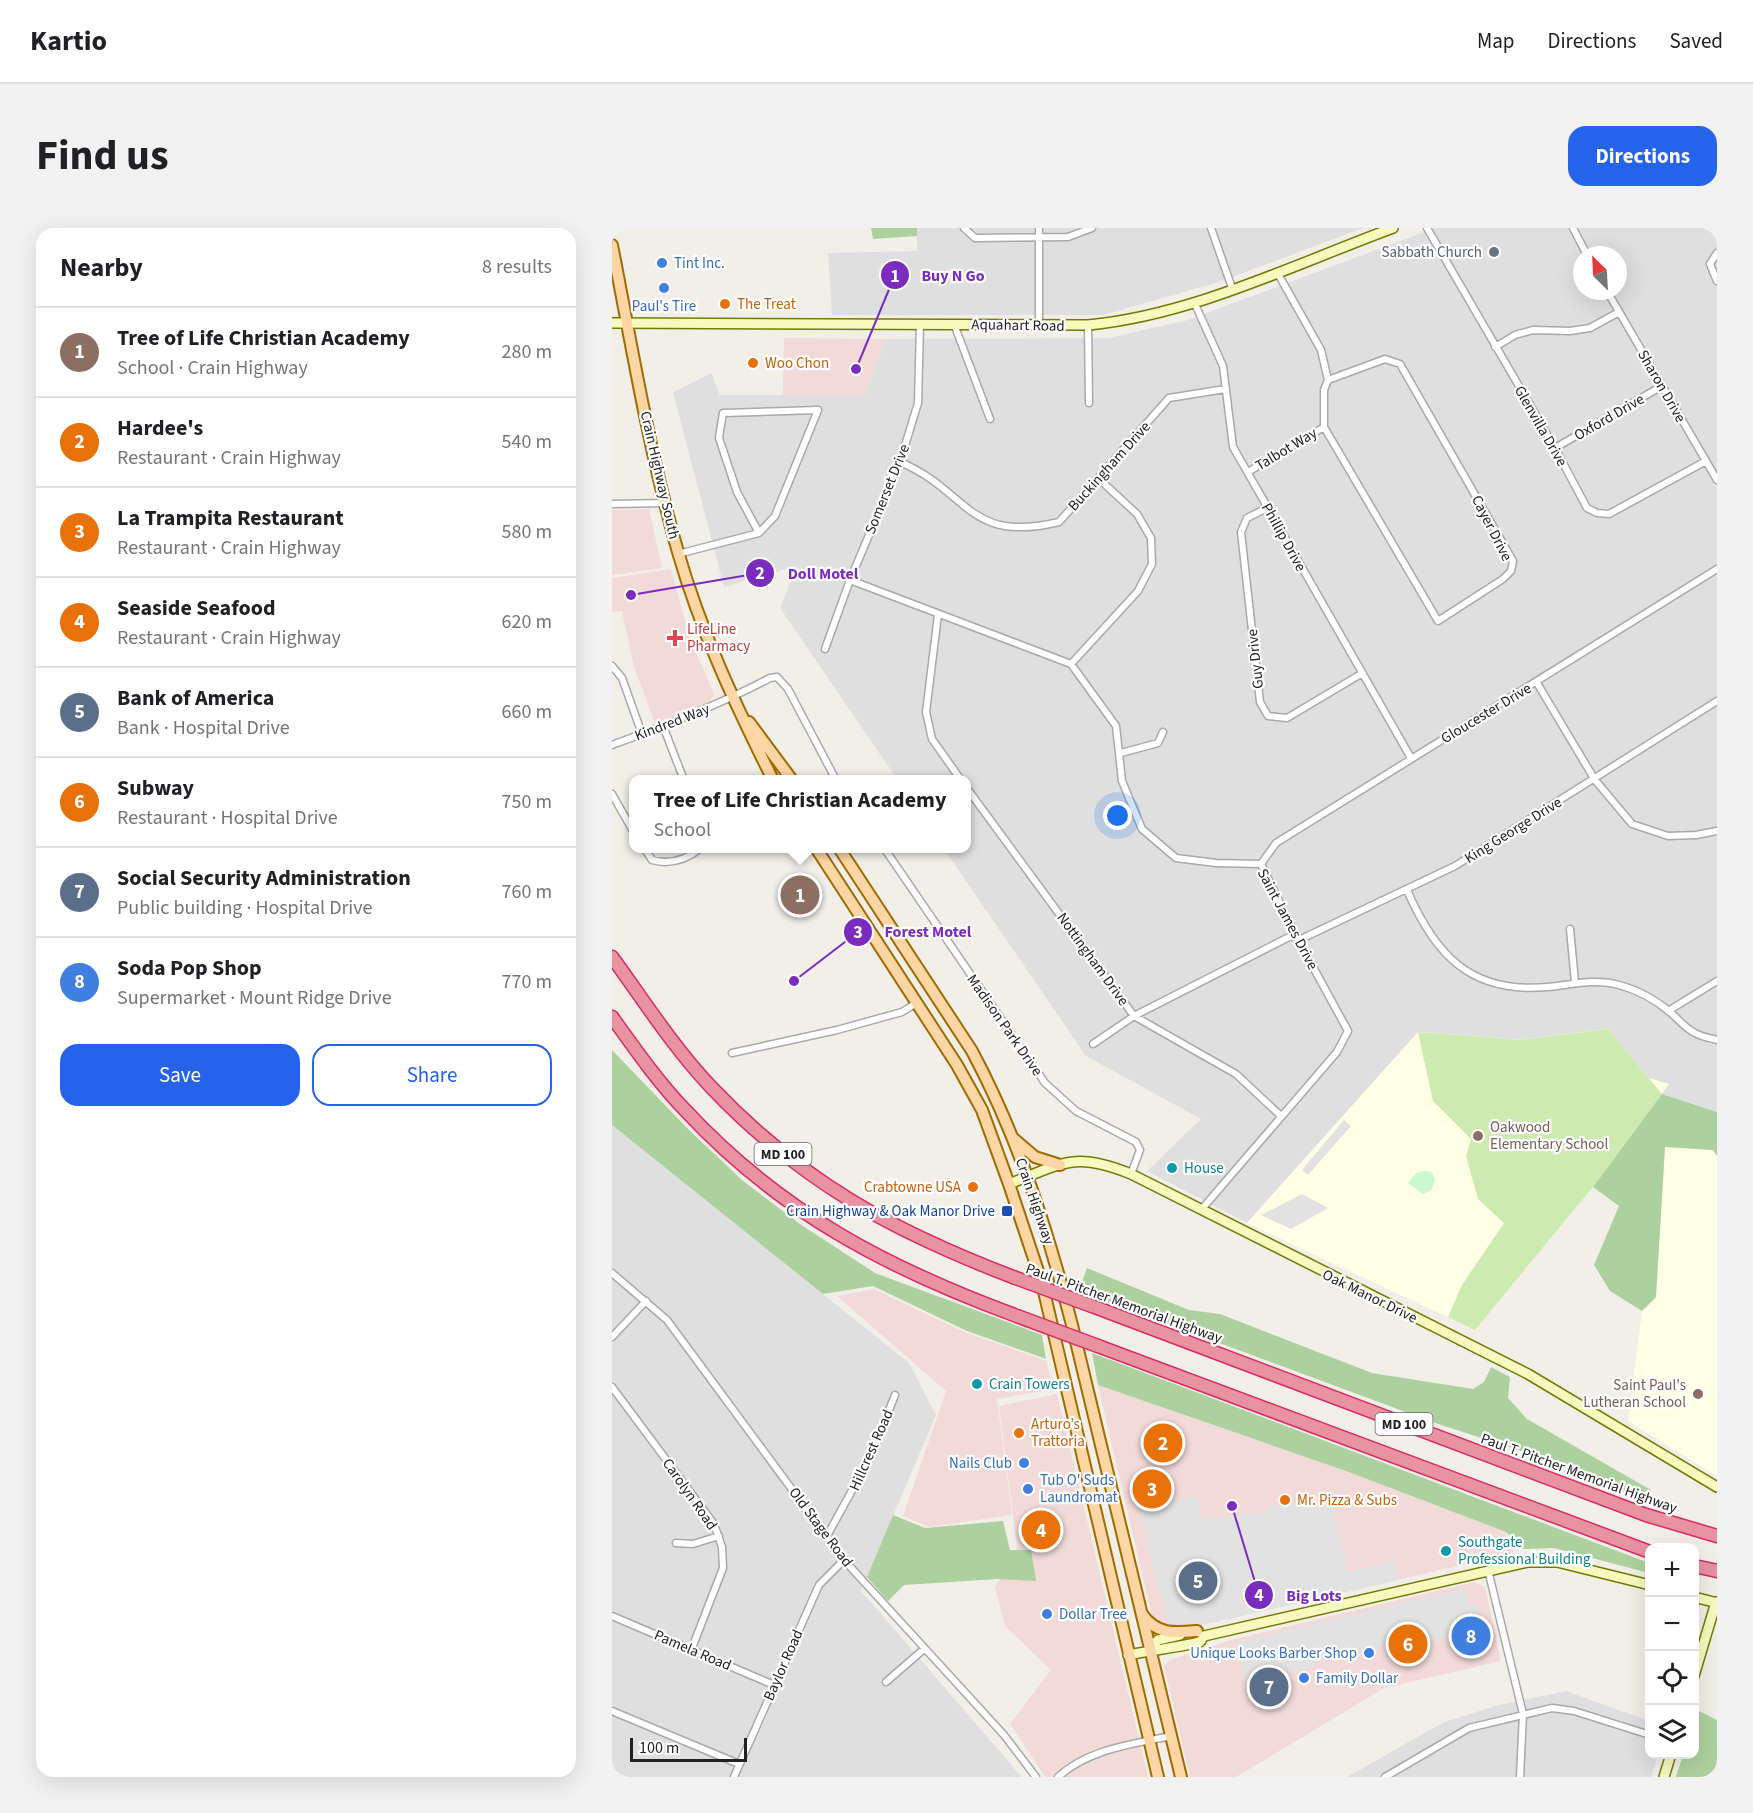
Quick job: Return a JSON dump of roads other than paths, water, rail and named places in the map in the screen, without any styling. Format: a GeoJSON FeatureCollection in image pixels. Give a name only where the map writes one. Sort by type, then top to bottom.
{"type":"FeatureCollection","features":[{"type":"Feature","properties":{"kind":"highway","name":"Paul T. Pitcher Memorial Highway"},"geometry":{"type":"LineString","coordinates":[[612,957],[674,1043],[710,1086],[780,1152],[820,1183],[880,1220],[959,1257],[1646,1515],[1717,1536]]}},
{"type":"Feature","properties":{"kind":"highway","name":"MD 100"},"geometry":{"type":"LineString","coordinates":[[612,1017],[684,1109],[749,1172],[797,1209],[894,1266],[948,1290],[1645,1550]]}},
{"type":"Feature","properties":{"kind":"highway"},"geometry":{"type":"LineString","coordinates":[[1699,1567],[1717,1571]]}},
{"type":"Feature","properties":{"kind":"main road","name":"Crain Highway South"},"geometry":{"type":"LineString","coordinates":[[612,245],[665,503],[678,554],[732,698]]}},
{"type":"Feature","properties":{"kind":"main road"},"geometry":{"type":"LineString","coordinates":[[732,698],[770,775]]}},
{"type":"Feature","properties":{"kind":"main road"},"geometry":{"type":"LineString","coordinates":[[732,698],[788,775]]}},
{"type":"Feature","properties":{"kind":"main road","name":"Crain Highway"},"geometry":{"type":"LineString","coordinates":[[819,853],[918,1002],[982,1110],[1042,1283],[1128,1655]]}},
{"type":"Feature","properties":{"kind":"main road","name":"Crain Highway"},"geometry":{"type":"LineString","coordinates":[[843,853],[972,1051],[1013,1138],[1028,1177],[1070,1315],[1171,1736]]}},
{"type":"Feature","properties":{"kind":"main road"},"geometry":{"type":"LineString","coordinates":[[1013,1138],[1035,1157],[1060,1165]]}},
{"type":"Feature","properties":{"kind":"main road"},"geometry":{"type":"LineString","coordinates":[[1140,1611],[1146,1619],[1162,1630],[1170,1633],[1201,1634]]}},
{"type":"Feature","properties":{"kind":"main road"},"geometry":{"type":"LineString","coordinates":[[1128,1655],[1158,1777]]}},
{"type":"Feature","properties":{"kind":"main road"},"geometry":{"type":"LineString","coordinates":[[1171,1736],[1181,1777]]}},
{"type":"Feature","properties":{"kind":"street"},"geometry":{"type":"LineString","coordinates":[[964,228],[975,238],[1068,237],[1092,228]]}},
{"type":"Feature","properties":{"kind":"street"},"geometry":{"type":"LineString","coordinates":[[1038,325],[1039,228]]}},
{"type":"Feature","properties":{"kind":"street"},"geometry":{"type":"LineString","coordinates":[[1211,228],[1232,288]]}},
{"type":"Feature","properties":{"kind":"street","name":"Aquahart Road"},"geometry":{"type":"LineString","coordinates":[[612,323],[1088,326],[1145,317],[1194,302],[1390,228]]}},
{"type":"Feature","properties":{"kind":"street","name":"Glenvilla Drive"},"geometry":{"type":"LineString","coordinates":[[1427,228],[1555,448],[1587,508],[1597,513],[1609,514],[1706,461]]}},
{"type":"Feature","properties":{"kind":"street"},"geometry":{"type":"LineString","coordinates":[[1573,228],[1582,246]]}},
{"type":"Feature","properties":{"kind":"street"},"geometry":{"type":"LineString","coordinates":[[1717,253],[1710,264],[1717,281]]}},
{"type":"Feature","properties":{"kind":"street"},"geometry":{"type":"LineString","coordinates":[[1277,272],[1320,350],[1328,380],[1324,390],[1324,427]]}},
{"type":"Feature","properties":{"kind":"street","name":"Sharon Drive"},"geometry":{"type":"LineString","coordinates":[[1612,300],[1717,480]]}},
{"type":"Feature","properties":{"kind":"street","name":"Phillip Drive"},"geometry":{"type":"LineString","coordinates":[[1194,302],[1223,366],[1233,447],[1411,758]]}},
{"type":"Feature","properties":{"kind":"street"},"geometry":{"type":"LineString","coordinates":[[1495,347],[1515,335],[1533,330],[1570,331],[1590,328],[1618,312]]}},
{"type":"Feature","properties":{"kind":"street","name":"Somerset Drive"},"geometry":{"type":"LineString","coordinates":[[825,649],[850,580],[900,462],[918,403],[920,324]]}},
{"type":"Feature","properties":{"kind":"street"},"geometry":{"type":"LineString","coordinates":[[954,324],[990,419]]}},
{"type":"Feature","properties":{"kind":"street"},"geometry":{"type":"LineString","coordinates":[[1088,326],[1089,403]]}},
{"type":"Feature","properties":{"kind":"street","name":"Cayer Drive"},"geometry":{"type":"LineString","coordinates":[[1324,427],[1438,621],[1503,579],[1510,571],[1513,561],[1400,364],[1384,359],[1328,380]]}},
{"type":"Feature","properties":{"kind":"street","name":"Oxford Drive"},"geometry":{"type":"LineString","coordinates":[[1555,448],[1662,386]]}},
{"type":"Feature","properties":{"kind":"street","name":"Buckingham Drive"},"geometry":{"type":"LineString","coordinates":[[900,462],[936,481],[982,520],[1017,528],[1059,522],[1169,398],[1225,389]]}},
{"type":"Feature","properties":{"kind":"street"},"geometry":{"type":"LineString","coordinates":[[678,554],[759,533],[775,516],[818,410],[723,413],[719,438],[737,492],[759,533]]}},
{"type":"Feature","properties":{"kind":"street","name":"Talbot Way"},"geometry":{"type":"LineString","coordinates":[[1248,472],[1324,427]]}},
{"type":"Feature","properties":{"kind":"street"},"geometry":{"type":"LineString","coordinates":[[850,580],[1071,664],[1138,591],[1152,564],[1151,538],[1137,514],[1099,479]]}},
{"type":"Feature","properties":{"kind":"street"},"geometry":{"type":"LineString","coordinates":[[612,504],[665,503]]}},
{"type":"Feature","properties":{"kind":"street","name":"Guy Drive"},"geometry":{"type":"LineString","coordinates":[[1267,508],[1247,518],[1241,532],[1260,702],[1268,716],[1287,718],[1361,674]]}},
{"type":"Feature","properties":{"kind":"street","name":"Gloucester Drive"},"geometry":{"type":"LineString","coordinates":[[1262,864],[1276,843],[1411,758],[1537,683],[1717,569]]}},
{"type":"Feature","properties":{"kind":"street"},"geometry":{"type":"LineString","coordinates":[[938,615],[926,712],[932,739],[957,775]]}},
{"type":"Feature","properties":{"kind":"street","name":"Saint James Drive"},"geometry":{"type":"LineString","coordinates":[[1071,664],[1116,726],[1121,753],[1122,781],[1142,829],[1176,858],[1216,863],[1262,864],[1297,937],[1348,1030],[1337,1052],[1201,1210]]}},
{"type":"Feature","properties":{"kind":"street"},"geometry":{"type":"LineString","coordinates":[[612,666],[622,678],[642,734]]}},
{"type":"Feature","properties":{"kind":"street"},"geometry":{"type":"LineString","coordinates":[[732,698],[770,678],[777,677],[783,681],[833,775]]}},
{"type":"Feature","properties":{"kind":"street"},"geometry":{"type":"LineString","coordinates":[[1537,683],[1595,780],[1632,824],[1668,836],[1696,835],[1717,831]]}},
{"type":"Feature","properties":{"kind":"street","name":"Kindred Way"},"geometry":{"type":"LineString","coordinates":[[612,744],[732,698]]}},
{"type":"Feature","properties":{"kind":"street","name":"King George Drive"},"geometry":{"type":"LineString","coordinates":[[1093,1044],[1134,1016],[1297,937],[1407,890],[1455,866],[1595,780],[1717,700]]}},
{"type":"Feature","properties":{"kind":"street"},"geometry":{"type":"LineString","coordinates":[[663,726],[682,775]]}},
{"type":"Feature","properties":{"kind":"street"},"geometry":{"type":"LineString","coordinates":[[1121,753],[1158,743],[1163,732]]}},
{"type":"Feature","properties":{"kind":"street"},"geometry":{"type":"LineString","coordinates":[[612,794],[629,824]]}},
{"type":"Feature","properties":{"kind":"street","name":"Nottingham Drive"},"geometry":{"type":"LineString","coordinates":[[971,794],[1134,1016],[1236,1074],[1281,1116]]}},
{"type":"Feature","properties":{"kind":"street"},"geometry":{"type":"LineString","coordinates":[[647,853],[652,860],[663,863],[676,862],[693,853]]}},
{"type":"Feature","properties":{"kind":"street","name":"Madison Park Drive"},"geometry":{"type":"LineString","coordinates":[[887,853],[1045,1083],[1076,1111],[1136,1142],[1140,1150],[1131,1174]]}},
{"type":"Feature","properties":{"kind":"street"},"geometry":{"type":"LineString","coordinates":[[1407,890],[1418,917],[1434,942],[1451,962],[1480,980],[1516,989],[1549,987],[1575,982],[1618,984],[1647,996],[1695,1033],[1717,1040]]}},
{"type":"Feature","properties":{"kind":"street"},"geometry":{"type":"LineString","coordinates":[[1570,929],[1575,982]]}},
{"type":"Feature","properties":{"kind":"street"},"geometry":{"type":"LineString","coordinates":[[1668,1011],[1717,981]]}},
{"type":"Feature","properties":{"kind":"street"},"geometry":{"type":"LineString","coordinates":[[732,1053],[837,1030],[902,1012],[918,1002]]}},
{"type":"Feature","properties":{"kind":"street","name":"Oak Manor Drive"},"geometry":{"type":"LineString","coordinates":[[1009,1184],[1060,1165],[1083,1160],[1131,1174],[1528,1374],[1717,1487]]}},
{"type":"Feature","properties":{"kind":"street","name":"Old Stage Road"},"geometry":{"type":"LineString","coordinates":[[612,1273],[667,1320],[844,1560],[1004,1735],[1036,1777]]}},
{"type":"Feature","properties":{"kind":"street"},"geometry":{"type":"LineString","coordinates":[[612,1337],[646,1301]]}},
{"type":"Feature","properties":{"kind":"street","name":"Carolyn Road"},"geometry":{"type":"LineString","coordinates":[[612,1387],[706,1511],[719,1536],[724,1558],[723,1568],[692,1648]]}},
{"type":"Feature","properties":{"kind":"street","name":"Hillcrest Road"},"geometry":{"type":"LineString","coordinates":[[827,1536],[872,1454],[895,1395]]}},
{"type":"Feature","properties":{"kind":"street"},"geometry":{"type":"LineString","coordinates":[[676,1543],[693,1544],[719,1536]]}},
{"type":"Feature","properties":{"kind":"street","name":"Baylor Road"},"geometry":{"type":"LineString","coordinates":[[734,1777],[819,1585],[844,1560]]}},
{"type":"Feature","properties":{"kind":"street"},"geometry":{"type":"LineString","coordinates":[[1128,1655],[1149,1650],[1161,1652],[1200,1642],[1201,1634],[1528,1562],[1557,1562],[1645,1584]]}},
{"type":"Feature","properties":{"kind":"street"},"geometry":{"type":"LineString","coordinates":[[1488,1570],[1523,1714],[1520,1777]]}},
{"type":"Feature","properties":{"kind":"street"},"geometry":{"type":"LineString","coordinates":[[1699,1598],[1717,1603],[1699,1663]]}},
{"type":"Feature","properties":{"kind":"street","name":"Pamela Road"},"geometry":{"type":"LineString","coordinates":[[612,1616],[692,1648],[774,1685]]}},
{"type":"Feature","properties":{"kind":"street"},"geometry":{"type":"LineString","coordinates":[[886,1682],[924,1649]]}},
{"type":"Feature","properties":{"kind":"street"},"geometry":{"type":"LineString","coordinates":[[1385,1777],[1469,1728],[1552,1708],[1574,1711],[1645,1733]]}},
{"type":"Feature","properties":{"kind":"street"},"geometry":{"type":"LineString","coordinates":[[612,1711],[739,1764]]}},
{"type":"Feature","properties":{"kind":"street"},"geometry":{"type":"LineString","coordinates":[[1058,1777],[1098,1754],[1149,1739],[1171,1736]]}},
{"type":"Feature","properties":{"kind":"street"},"geometry":{"type":"LineString","coordinates":[[1664,1777],[1670,1759]]}},
{"type":"Feature","properties":{"kind":"place","name":"Sabbath Church"},"geometry":{"type":"Point","coordinates":[1494,252]}},
{"type":"Feature","properties":{"kind":"place","name":"Tint Inc."},"geometry":{"type":"Point","coordinates":[662,263]}},
{"type":"Feature","properties":{"kind":"place","name":"Paul's Tire"},"geometry":{"type":"Point","coordinates":[664,288]}},
{"type":"Feature","properties":{"kind":"place","name":"The Treat"},"geometry":{"type":"Point","coordinates":[725,304]}},
{"type":"Feature","properties":{"kind":"place","name":"Woo Chon"},"geometry":{"type":"Point","coordinates":[753,363]}},
{"type":"Feature","properties":{"kind":"place","name":"Buy N Go"},"geometry":{"type":"Point","coordinates":[856,369]}},
{"type":"Feature","properties":{"kind":"place","name":"Doll Motel"},"geometry":{"type":"Point","coordinates":[631,595]}},
{"type":"Feature","properties":{"kind":"place","name":"LifeLine Pharmacy"},"geometry":{"type":"Point","coordinates":[675,638]}},
{"type":"Feature","properties":{"kind":"place","name":"Tree of Life Christian Academy"},"geometry":{"type":"Point","coordinates":[800,895]}},
{"type":"Feature","properties":{"kind":"place","name":"Forest Motel"},"geometry":{"type":"Point","coordinates":[794,981]}},
{"type":"Feature","properties":{"kind":"place","name":"Oakwood Elementary School"},"geometry":{"type":"Point","coordinates":[1478,1136]}},
{"type":"Feature","properties":{"kind":"place","name":"House"},"geometry":{"type":"Point","coordinates":[1172,1168]}},
{"type":"Feature","properties":{"kind":"place","name":"Crabtowne USA"},"geometry":{"type":"Point","coordinates":[973,1187]}},
{"type":"Feature","properties":{"kind":"place","name":"Crain Highway & Oak Manor Drive"},"geometry":{"type":"Point","coordinates":[1007,1211]}},
{"type":"Feature","properties":{"kind":"place","name":"Crain Towers"},"geometry":{"type":"Point","coordinates":[977,1384]}},
{"type":"Feature","properties":{"kind":"place","name":"Saint Paul's Lutheran School"},"geometry":{"type":"Point","coordinates":[1698,1394]}},
{"type":"Feature","properties":{"kind":"place","name":"Arturo’s Trattoria"},"geometry":{"type":"Point","coordinates":[1019,1433]}},
{"type":"Feature","properties":{"kind":"place","name":"Hardee's"},"geometry":{"type":"Point","coordinates":[1163,1443]}},
{"type":"Feature","properties":{"kind":"place","name":"Nails Club"},"geometry":{"type":"Point","coordinates":[1024,1463]}},
{"type":"Feature","properties":{"kind":"place","name":"Tub O' Suds Laundromat"},"geometry":{"type":"Point","coordinates":[1028,1489]}},
{"type":"Feature","properties":{"kind":"place","name":"La Trampita Restaurant"},"geometry":{"type":"Point","coordinates":[1152,1489]}},
{"type":"Feature","properties":{"kind":"place","name":"Mr. Pizza & Subs"},"geometry":{"type":"Point","coordinates":[1285,1500]}},
{"type":"Feature","properties":{"kind":"place","name":"Big Lots"},"geometry":{"type":"Point","coordinates":[1232,1506]}},
{"type":"Feature","properties":{"kind":"place","name":"Seaside Seafood"},"geometry":{"type":"Point","coordinates":[1041,1530]}},
{"type":"Feature","properties":{"kind":"place","name":"Southgate Professional Building"},"geometry":{"type":"Point","coordinates":[1446,1551]}},
{"type":"Feature","properties":{"kind":"place","name":"Bank of America"},"geometry":{"type":"Point","coordinates":[1198,1581]}},
{"type":"Feature","properties":{"kind":"place","name":"Dollar Tree"},"geometry":{"type":"Point","coordinates":[1047,1614]}},
{"type":"Feature","properties":{"kind":"place","name":"Soda Pop Shop"},"geometry":{"type":"Point","coordinates":[1471,1636]}},
{"type":"Feature","properties":{"kind":"place","name":"Subway"},"geometry":{"type":"Point","coordinates":[1408,1644]}},
{"type":"Feature","properties":{"kind":"place","name":"Unique Looks Barber Shop"},"geometry":{"type":"Point","coordinates":[1369,1653]}},
{"type":"Feature","properties":{"kind":"place","name":"Family Dollar"},"geometry":{"type":"Point","coordinates":[1304,1678]}},
{"type":"Feature","properties":{"kind":"place","name":"Social Security Administration"},"geometry":{"type":"Point","coordinates":[1269,1687]}}]}
